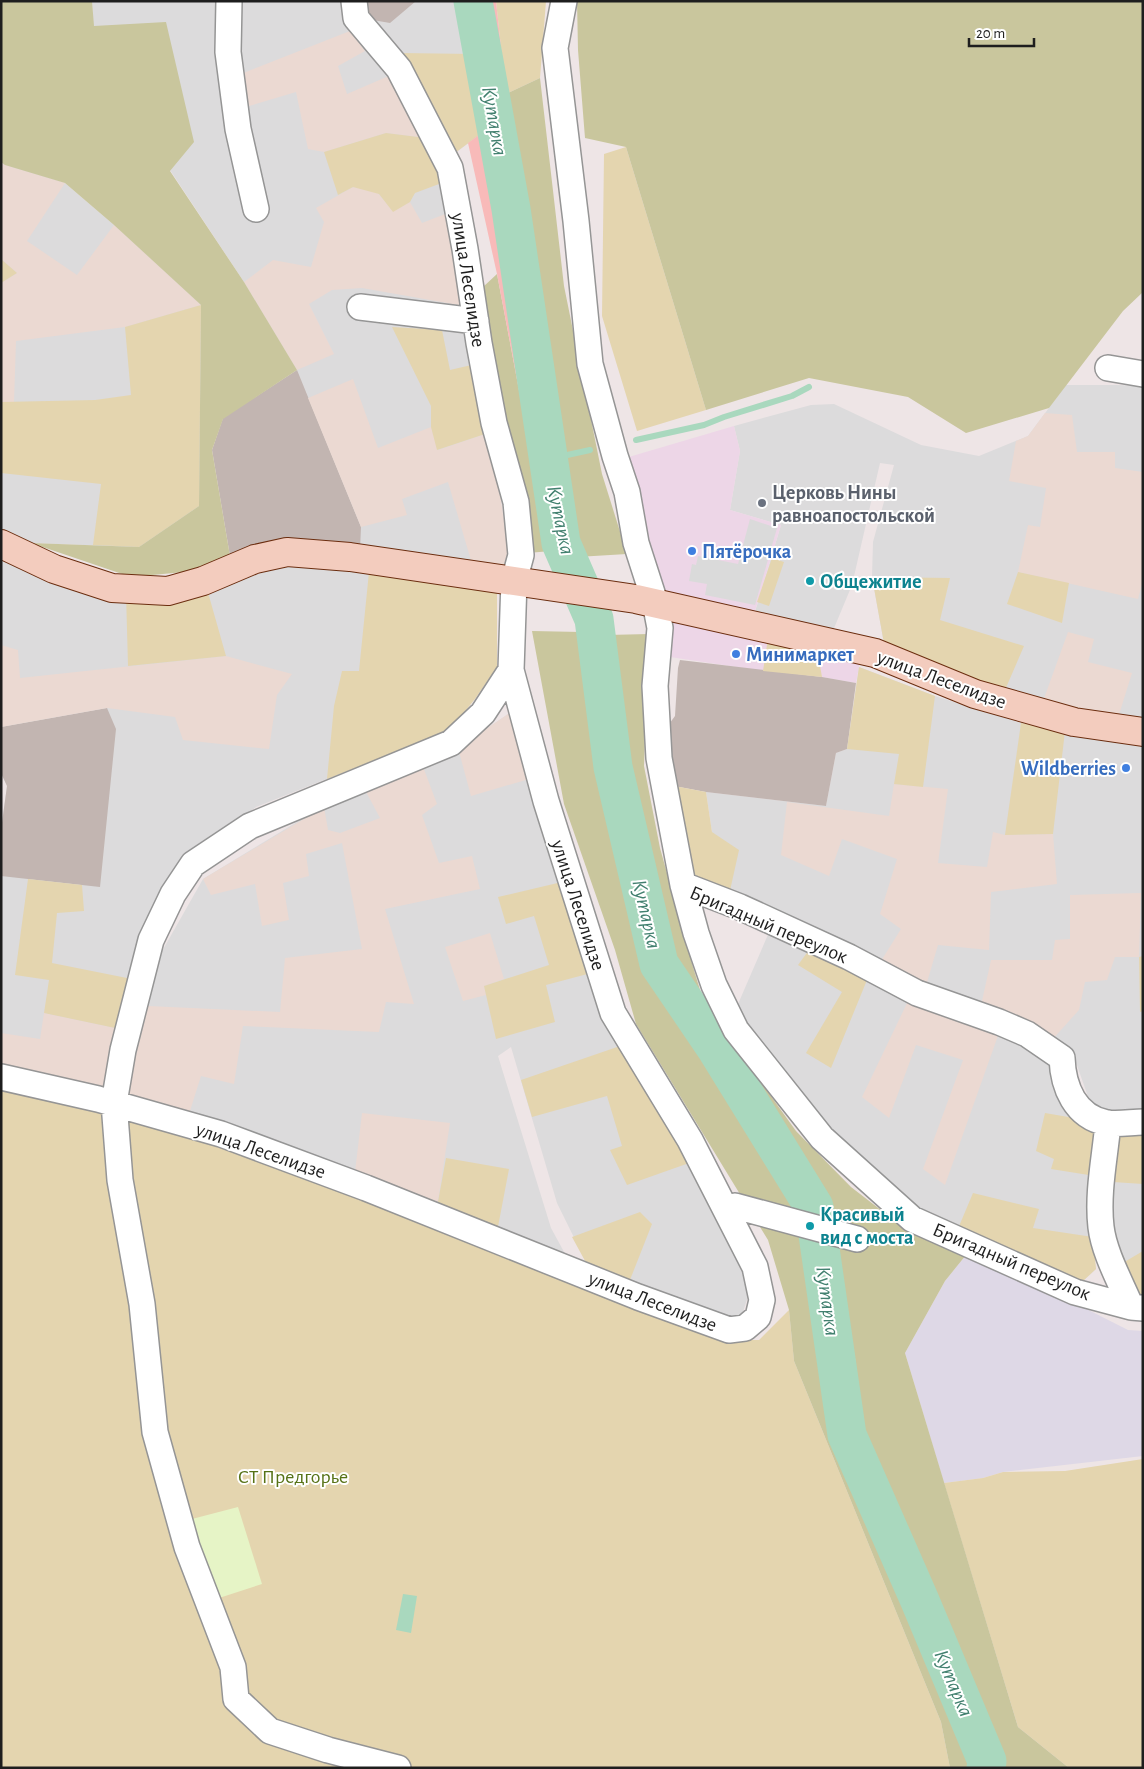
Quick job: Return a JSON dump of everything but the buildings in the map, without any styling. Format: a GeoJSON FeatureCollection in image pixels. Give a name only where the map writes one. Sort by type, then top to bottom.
{"type":"FeatureCollection","features":[{"type":"Feature","properties":{"kind":"street"},"geometry":{"type":"LineString","coordinates":[[229,1],[228,52],[238,129],[256,209]]}},
{"type":"Feature","properties":{"kind":"street","name":"улица Леселидзе"},"geometry":{"type":"LineString","coordinates":[[1,1077],[114,1103],[221,1134],[348,1181],[638,1297],[729,1330],[745,1328],[758,1317],[762,1300],[756,1267],[690,1140],[614,1013],[546,801],[511,670],[526,583],[521,555],[516,502],[494,423],[450,168],[398,69],[356,18],[354,1]]}},
{"type":"Feature","properties":{"kind":"street"},"geometry":{"type":"LineString","coordinates":[[564,1],[555,48],[576,221],[590,364],[615,456],[627,492],[645,601],[660,628],[655,686],[659,758],[683,885]]}},
{"type":"Feature","properties":{"kind":"street"},"geometry":{"type":"LineString","coordinates":[[360,307],[476,320]]}},
{"type":"Feature","properties":{"kind":"street"},"geometry":{"type":"LineString","coordinates":[[1108,368],[1143,374]]}},
{"type":"Feature","properties":{"kind":"street"},"geometry":{"type":"LineString","coordinates":[[1,544],[54,569],[112,588],[168,591],[203,581],[255,559],[287,552],[350,557],[526,583]]}},
{"type":"Feature","properties":{"kind":"street","name":"улица Леселидзе"},"geometry":{"type":"LineString","coordinates":[[526,583],[645,601],[875,654],[975,694],[1074,722],[1143,732]]}},
{"type":"Feature","properties":{"kind":"street"},"geometry":{"type":"LineString","coordinates":[[398,1768],[328,1750],[270,1731],[236,1699],[233,1666],[187,1547],[155,1432],[142,1304],[120,1180],[114,1103],[123,1050],[151,940],[173,894],[193,864],[250,826],[450,743],[483,713],[511,670]]}},
{"type":"Feature","properties":{"kind":"street","name":"Бригадный переулок"},"geometry":{"type":"LineString","coordinates":[[683,885],[749,911],[850,958],[917,993],[1027,1034],[1062,1058],[1062,1073],[1067,1089],[1089,1117],[1108,1123],[1143,1122]]}},
{"type":"Feature","properties":{"kind":"street","name":"Бригадный переулок"},"geometry":{"type":"LineString","coordinates":[[683,885],[696,933],[714,985],[736,1030],[822,1138],[912,1219],[1075,1292],[1137,1308]]}},
{"type":"Feature","properties":{"kind":"street","name":"Бригадный переулок"},"geometry":{"type":"LineString","coordinates":[[1108,1123],[1100,1204],[1101,1228],[1110,1256],[1137,1308]]}},
{"type":"Feature","properties":{"kind":"street"},"geometry":{"type":"LineString","coordinates":[[735,1206],[857,1239]]}},
{"type":"Feature","properties":{"kind":"shaded area"},"geometry":{"type":"Polygon","coordinates":[[[1,1],[92,1],[94,26],[166,22],[194,142],[170,171],[244,282],[297,370],[223,419],[212,450],[230,556],[184,572],[131,577],[31,543],[139,547],[199,506],[201,305],[65,183],[5,165],[1,162],[1,1]]]}},
{"type":"Feature","properties":{"kind":"shaded area"},"geometry":{"type":"Polygon","coordinates":[[[92,1],[465,1],[487,129],[442,163],[480,363],[501,497],[504,568],[286,541],[297,370],[244,282],[170,170],[93,26],[92,1]]]}},
{"type":"Feature","properties":{"kind":"shaded area"},"geometry":{"type":"Polygon","coordinates":[[[359,1],[416,1],[390,23],[361,18],[359,1]]]}},
{"type":"Feature","properties":{"kind":"shaded area"},"geometry":{"type":"Polygon","coordinates":[[[577,1],[1143,1],[1143,292],[1123,311],[1049,408],[966,433],[908,397],[809,378],[706,410],[626,147],[585,138],[578,50],[577,1]]]}},
{"type":"Feature","properties":{"kind":"shaded area"},"geometry":{"type":"Polygon","coordinates":[[[350,31],[365,51],[338,66],[347,94],[391,75],[426,138],[386,133],[324,152],[308,149],[296,92],[246,107],[241,74],[350,31]]]}},
{"type":"Feature","properties":{"kind":"shaded area"},"geometry":{"type":"Polygon","coordinates":[[[540,78],[564,286],[602,474],[627,554],[577,557],[570,532],[506,94],[540,78]]]}},
{"type":"Feature","properties":{"kind":"shaded area"},"geometry":{"type":"Polygon","coordinates":[[[1,162],[65,183],[201,305],[199,506],[139,547],[31,543],[1,534],[1,162]]]}},
{"type":"Feature","properties":{"kind":"shaded area"},"geometry":{"type":"Polygon","coordinates":[[[1,162],[5,165],[65,183],[27,241],[77,275],[114,225],[201,305],[125,327],[16,341],[14,402],[1,402],[1,283],[17,273],[1,259],[1,162]]]}},
{"type":"Feature","properties":{"kind":"shaded area"},"geometry":{"type":"Polygon","coordinates":[[[353,187],[376,191],[393,211],[410,202],[422,223],[453,211],[470,307],[362,288],[332,290],[309,304],[334,354],[297,370],[244,282],[273,260],[311,267],[324,222],[316,208],[353,187]]]}},
{"type":"Feature","properties":{"kind":"shaded area"},"geometry":{"type":"Polygon","coordinates":[[[497,274],[551,551],[528,553],[483,287],[497,274]]]}},
{"type":"Feature","properties":{"kind":"shaded area"},"geometry":{"type":"Polygon","coordinates":[[[297,370],[361,527],[360,550],[230,556],[212,450],[223,418],[297,370]]]}},
{"type":"Feature","properties":{"kind":"shaded area"},"geometry":{"type":"Polygon","coordinates":[[[353,379],[378,448],[431,427],[438,450],[491,432],[508,549],[504,568],[472,564],[448,482],[402,499],[407,515],[361,527],[308,398],[353,379]]]}},
{"type":"Feature","properties":{"kind":"shaded area"},"geometry":{"type":"Polygon","coordinates":[[[1066,385],[1143,386],[1143,727],[1058,709],[885,649],[872,577],[873,542],[894,465],[880,463],[852,585],[832,633],[755,612],[781,525],[730,510],[740,451],[734,426],[811,405],[834,404],[921,445],[979,456],[1028,436],[1066,385]]]}},
{"type":"Feature","properties":{"kind":"shaded area"},"geometry":{"type":"Polygon","coordinates":[[[1045,413],[1072,415],[1077,452],[1115,452],[1115,468],[1143,472],[1143,581],[1138,599],[1018,572],[1028,525],[1040,527],[1046,488],[1009,481],[1016,441],[1028,436],[1045,413]]]}},
{"type":"Feature","properties":{"kind":"shaded area"},"geometry":{"type":"Polygon","coordinates":[[[734,426],[740,451],[730,510],[781,525],[755,611],[861,642],[856,683],[670,657],[670,636],[622,459],[734,426]]]}},
{"type":"Feature","properties":{"kind":"shaded area"},"geometry":{"type":"Polygon","coordinates":[[[750,519],[777,528],[755,605],[705,595],[707,584],[689,581],[692,564],[696,565],[698,556],[738,564],[750,519]]]}},
{"type":"Feature","properties":{"kind":"shaded area"},"geometry":{"type":"Polygon","coordinates":[[[1,556],[90,587],[285,562],[392,575],[412,745],[256,807],[189,860],[105,1088],[1,1067],[1,830],[7,786],[1,773],[1,556]]]}},
{"type":"Feature","properties":{"kind":"shaded area"},"geometry":{"type":"Polygon","coordinates":[[[532,631],[581,632],[586,695],[635,937],[666,998],[792,1201],[804,1247],[840,1432],[972,1768],[950,1768],[941,1722],[794,1361],[789,1310],[768,1240],[636,1024],[615,950],[564,804],[532,631]]]}},
{"type":"Feature","properties":{"kind":"shaded area"},"geometry":{"type":"Polygon","coordinates":[[[1068,632],[1094,639],[1088,662],[1132,673],[1117,721],[1042,704],[1068,632]]]}},
{"type":"Feature","properties":{"kind":"shaded area"},"geometry":{"type":"Polygon","coordinates":[[[649,634],[644,766],[660,848],[704,1003],[796,1131],[851,1187],[899,1224],[966,1255],[945,1281],[905,1353],[1018,1727],[1069,1768],[1005,1768],[861,1434],[855,1358],[836,1261],[834,1213],[803,1172],[666,965],[625,770],[607,635],[649,634]]]}},
{"type":"Feature","properties":{"kind":"shaded area"},"geometry":{"type":"Polygon","coordinates":[[[1,645],[18,650],[20,678],[226,656],[292,674],[277,695],[269,749],[183,740],[175,717],[107,708],[1,727],[1,645]]]}},
{"type":"Feature","properties":{"kind":"shaded area"},"geometry":{"type":"Polygon","coordinates":[[[680,660],[822,677],[856,683],[847,749],[836,753],[826,806],[706,792],[669,785],[664,731],[675,716],[680,660]]]}},
{"type":"Feature","properties":{"kind":"shaded area"},"geometry":{"type":"Polygon","coordinates":[[[859,667],[935,696],[1021,723],[1115,740],[1143,743],[1143,1114],[1116,1118],[1092,1108],[1073,1054],[939,998],[729,895],[712,832],[706,792],[826,806],[836,753],[847,749],[859,667]]]}},
{"type":"Feature","properties":{"kind":"shaded area"},"geometry":{"type":"Polygon","coordinates":[[[107,708],[116,729],[100,887],[1,876],[1,830],[7,786],[1,773],[1,727],[107,708]]]}},
{"type":"Feature","properties":{"kind":"shaded area"},"geometry":{"type":"Polygon","coordinates":[[[514,710],[566,881],[692,1162],[745,1271],[749,1293],[742,1315],[727,1321],[590,1270],[557,1203],[511,1047],[498,1056],[551,1228],[569,1261],[126,1095],[161,953],[203,879],[315,811],[458,748],[514,710]]]}},
{"type":"Feature","properties":{"kind":"shaded area"},"geometry":{"type":"Polygon","coordinates":[[[514,710],[536,777],[471,796],[458,748],[514,710]]]}},
{"type":"Feature","properties":{"kind":"shaded area"},"geometry":{"type":"Polygon","coordinates":[[[422,764],[437,804],[422,815],[439,863],[472,856],[480,889],[385,909],[414,1004],[386,1002],[379,1032],[243,1026],[234,1084],[201,1076],[189,1114],[126,1095],[148,1006],[280,1012],[285,958],[362,949],[342,843],[306,854],[309,876],[283,883],[289,920],[262,926],[255,884],[211,895],[203,879],[324,807],[328,830],[340,833],[380,818],[364,788],[422,764]]]}},
{"type":"Feature","properties":{"kind":"shaded area"},"geometry":{"type":"Polygon","coordinates":[[[894,784],[948,789],[938,863],[987,867],[993,832],[1005,835],[1053,834],[1057,884],[991,892],[989,950],[938,945],[925,989],[881,961],[901,929],[880,914],[897,859],[842,839],[829,876],[781,855],[787,802],[889,816],[894,784]]]}},
{"type":"Feature","properties":{"kind":"shaded area"},"geometry":{"type":"Polygon","coordinates":[[[1141,893],[1139,957],[1115,957],[1107,980],[1085,982],[1079,1010],[1051,1041],[980,1010],[991,960],[1052,960],[1055,940],[1070,939],[1070,895],[1141,893]]]}},
{"type":"Feature","properties":{"kind":"shaded area"},"geometry":{"type":"Polygon","coordinates":[[[770,930],[1060,1059],[1096,1131],[1092,1244],[1096,1269],[1083,1281],[980,1244],[895,1193],[821,1124],[795,1090],[774,1057],[735,1011],[770,930]]]}},
{"type":"Feature","properties":{"kind":"shaded area"},"geometry":{"type":"Polygon","coordinates":[[[490,933],[504,979],[484,986],[486,995],[463,1001],[445,947],[490,933]]]}},
{"type":"Feature","properties":{"kind":"shaded area"},"geometry":{"type":"Polygon","coordinates":[[[909,999],[1000,1030],[945,1185],[923,1169],[963,1060],[916,1045],[889,1118],[862,1097],[909,999]]]}},
{"type":"Feature","properties":{"kind":"shaded area"},"geometry":{"type":"Polygon","coordinates":[[[44,1013],[120,1029],[105,1088],[1,1067],[1,1033],[40,1039],[44,1013]]]}},
{"type":"Feature","properties":{"kind":"shaded area"},"geometry":{"type":"Polygon","coordinates":[[[362,1113],[450,1123],[437,1207],[355,1172],[362,1113]]]}},
{"type":"Feature","properties":{"kind":"shaded area"},"geometry":{"type":"Polygon","coordinates":[[[1143,1136],[1143,1302],[1121,1264],[1111,1220],[1113,1182],[1143,1136]]]}},
{"type":"Feature","properties":{"kind":"shaded area"},"geometry":{"type":"Polygon","coordinates":[[[966,1255],[1033,1282],[1128,1330],[1143,1331],[1143,1456],[1003,1472],[983,1478],[944,1483],[905,1353],[945,1281],[966,1255]]]}},
{"type":"Feature","properties":{"kind":"shaded area"},"geometry":{"type":"Polygon","coordinates":[[[238,1507],[262,1584],[216,1599],[192,1519],[238,1507]]]}},
{"type":"Feature","properties":{"kind":"shaded area"},"geometry":{"type":"Polygon","coordinates":[[[403,1594],[417,1596],[411,1633],[396,1630],[403,1594]]]}},
{"type":"Feature","properties":{"kind":"green space"},"geometry":{"type":"Polygon","coordinates":[[[496,1],[546,1],[540,78],[506,94],[496,1]]]}},
{"type":"Feature","properties":{"kind":"green space"},"geometry":{"type":"Polygon","coordinates":[[[400,53],[474,54],[487,129],[455,153],[400,53]]]}},
{"type":"Feature","properties":{"kind":"green space"},"geometry":{"type":"Polygon","coordinates":[[[386,133],[426,138],[447,181],[415,193],[410,202],[393,212],[379,194],[353,187],[338,195],[324,152],[386,133]]]}},
{"type":"Feature","properties":{"kind":"green space"},"geometry":{"type":"Polygon","coordinates":[[[626,147],[706,410],[637,431],[602,316],[604,154],[626,147]]]}},
{"type":"Feature","properties":{"kind":"green space"},"geometry":{"type":"Polygon","coordinates":[[[1,259],[17,273],[1,283],[1,259]]]}},
{"type":"Feature","properties":{"kind":"green space"},"geometry":{"type":"Polygon","coordinates":[[[201,305],[199,506],[139,547],[93,545],[101,484],[1,473],[1,402],[95,400],[131,395],[125,327],[201,305]]]}},
{"type":"Feature","properties":{"kind":"green space"},"geometry":{"type":"Polygon","coordinates":[[[392,327],[442,330],[450,370],[480,363],[491,432],[437,450],[431,427],[431,406],[392,327]]]}},
{"type":"Feature","properties":{"kind":"green space"},"geometry":{"type":"Polygon","coordinates":[[[772,558],[784,562],[769,606],[757,602],[772,558]]]}},
{"type":"Feature","properties":{"kind":"green space"},"geometry":{"type":"Polygon","coordinates":[[[369,572],[497,590],[497,667],[475,699],[449,731],[327,779],[334,706],[342,671],[359,671],[369,572]]]}},
{"type":"Feature","properties":{"kind":"green space"},"geometry":{"type":"Polygon","coordinates":[[[1018,572],[1069,583],[1062,623],[1007,604],[1018,572]]]}},
{"type":"Feature","properties":{"kind":"green space"},"geometry":{"type":"Polygon","coordinates":[[[872,577],[950,578],[940,620],[1024,646],[1005,690],[885,649],[872,577]]]}},
{"type":"Feature","properties":{"kind":"green space"},"geometry":{"type":"Polygon","coordinates":[[[207,589],[226,656],[128,666],[126,593],[207,589]]]}},
{"type":"Feature","properties":{"kind":"green space"},"geometry":{"type":"Polygon","coordinates":[[[768,638],[817,649],[822,677],[763,671],[768,638]]]}},
{"type":"Feature","properties":{"kind":"green space"},"geometry":{"type":"Polygon","coordinates":[[[859,667],[935,696],[923,787],[894,784],[899,754],[847,749],[859,667]]]}},
{"type":"Feature","properties":{"kind":"green space"},"geometry":{"type":"Polygon","coordinates":[[[1021,723],[1065,731],[1053,834],[1005,835],[1021,723]]]}},
{"type":"Feature","properties":{"kind":"green space"},"geometry":{"type":"Polygon","coordinates":[[[669,785],[706,792],[712,832],[739,850],[729,895],[687,879],[669,785]]]}},
{"type":"Feature","properties":{"kind":"green space"},"geometry":{"type":"Polygon","coordinates":[[[28,879],[82,885],[84,911],[57,913],[52,963],[132,979],[120,1029],[44,1013],[49,980],[15,975],[28,879]]]}},
{"type":"Feature","properties":{"kind":"green space"},"geometry":{"type":"Polygon","coordinates":[[[566,881],[595,972],[546,985],[555,1022],[496,1039],[484,986],[549,965],[534,916],[506,924],[498,897],[566,881]]]}},
{"type":"Feature","properties":{"kind":"green space"},"geometry":{"type":"Polygon","coordinates":[[[809,950],[867,980],[831,1068],[806,1053],[842,992],[798,965],[809,950]]]}},
{"type":"Feature","properties":{"kind":"green space"},"geometry":{"type":"Polygon","coordinates":[[[1143,956],[1143,1011],[1140,1012],[1139,957],[1143,956]]]}},
{"type":"Feature","properties":{"kind":"green space"},"geometry":{"type":"Polygon","coordinates":[[[623,1045],[692,1162],[627,1185],[610,1150],[622,1146],[607,1096],[532,1117],[521,1080],[623,1045]]]}},
{"type":"Feature","properties":{"kind":"green space","name":"СТ Предгорье"},"geometry":{"type":"Polygon","coordinates":[[[1,1084],[218,1139],[731,1340],[759,1340],[789,1310],[794,1361],[941,1722],[950,1768],[1,1768],[1,1084]]]}},
{"type":"Feature","properties":{"kind":"green space"},"geometry":{"type":"Polygon","coordinates":[[[1045,1113],[1080,1119],[1096,1131],[1095,1176],[1051,1169],[1054,1159],[1036,1151],[1045,1113]]]}},
{"type":"Feature","properties":{"kind":"green space"},"geometry":{"type":"Polygon","coordinates":[[[1119,1136],[1143,1136],[1143,1184],[1113,1182],[1119,1136]]]}},
{"type":"Feature","properties":{"kind":"green space"},"geometry":{"type":"Polygon","coordinates":[[[446,1158],[509,1169],[497,1232],[437,1207],[446,1158]]]}},
{"type":"Feature","properties":{"kind":"green space"},"geometry":{"type":"Polygon","coordinates":[[[973,1193],[1039,1209],[1033,1228],[1093,1237],[1096,1269],[1083,1281],[980,1244],[957,1231],[973,1193]]]}},
{"type":"Feature","properties":{"kind":"green space"},"geometry":{"type":"Polygon","coordinates":[[[640,1212],[652,1224],[628,1285],[590,1270],[572,1237],[640,1212]]]}},
{"type":"Feature","properties":{"kind":"green space"},"geometry":{"type":"Polygon","coordinates":[[[1143,1251],[1143,1302],[1121,1264],[1143,1251]]]}},
{"type":"Feature","properties":{"kind":"green space"},"geometry":{"type":"Polygon","coordinates":[[[1143,1459],[1143,1768],[1069,1768],[1018,1727],[944,1483],[983,1478],[1003,1472],[1065,1471],[1143,1459]]]}},
{"type":"Feature","properties":{"kind":"sand"},"geometry":{"type":"Polygon","coordinates":[[[465,1],[496,1],[506,94],[570,532],[607,635],[625,770],[666,965],[803,1172],[834,1213],[836,1261],[855,1358],[861,1434],[1005,1768],[972,1768],[840,1432],[804,1247],[792,1201],[666,998],[635,937],[586,695],[581,632],[551,551],[497,274],[468,143],[487,129],[465,1]]]}},
{"type":"Feature","properties":{"kind":"waterway","name":"Кутарка"},"geometry":{"type":"LineString","coordinates":[[473,1],[511,209],[561,543],[594,619],[613,767],[659,964],[716,1048],[814,1207],[847,1435],[920,1601],[987,1761],[986,1768]]}},
{"type":"Feature","properties":{"kind":"waterway"},"geometry":{"type":"LineString","coordinates":[[636,440],[704,425],[792,396],[809,387]]}},
{"type":"Feature","properties":{"kind":"waterway"},"geometry":{"type":"LineString","coordinates":[[549,459],[590,450]]}},
{"type":"Feature","properties":{"kind":"place","name":"Церковь Нины равноапостольской"},"geometry":{"type":"Point","coordinates":[762,503]}},
{"type":"Feature","properties":{"kind":"place","name":"Пятёрочка"},"geometry":{"type":"Point","coordinates":[692,551]}},
{"type":"Feature","properties":{"kind":"place","name":"Общежитие"},"geometry":{"type":"Point","coordinates":[810,581]}},
{"type":"Feature","properties":{"kind":"place","name":"Минимаркет"},"geometry":{"type":"Point","coordinates":[736,654]}},
{"type":"Feature","properties":{"kind":"place","name":"Wildberries"},"geometry":{"type":"Point","coordinates":[1126,768]}},
{"type":"Feature","properties":{"kind":"place","name":"Красивый вид с моста"},"geometry":{"type":"Point","coordinates":[810,1226]}}]}
